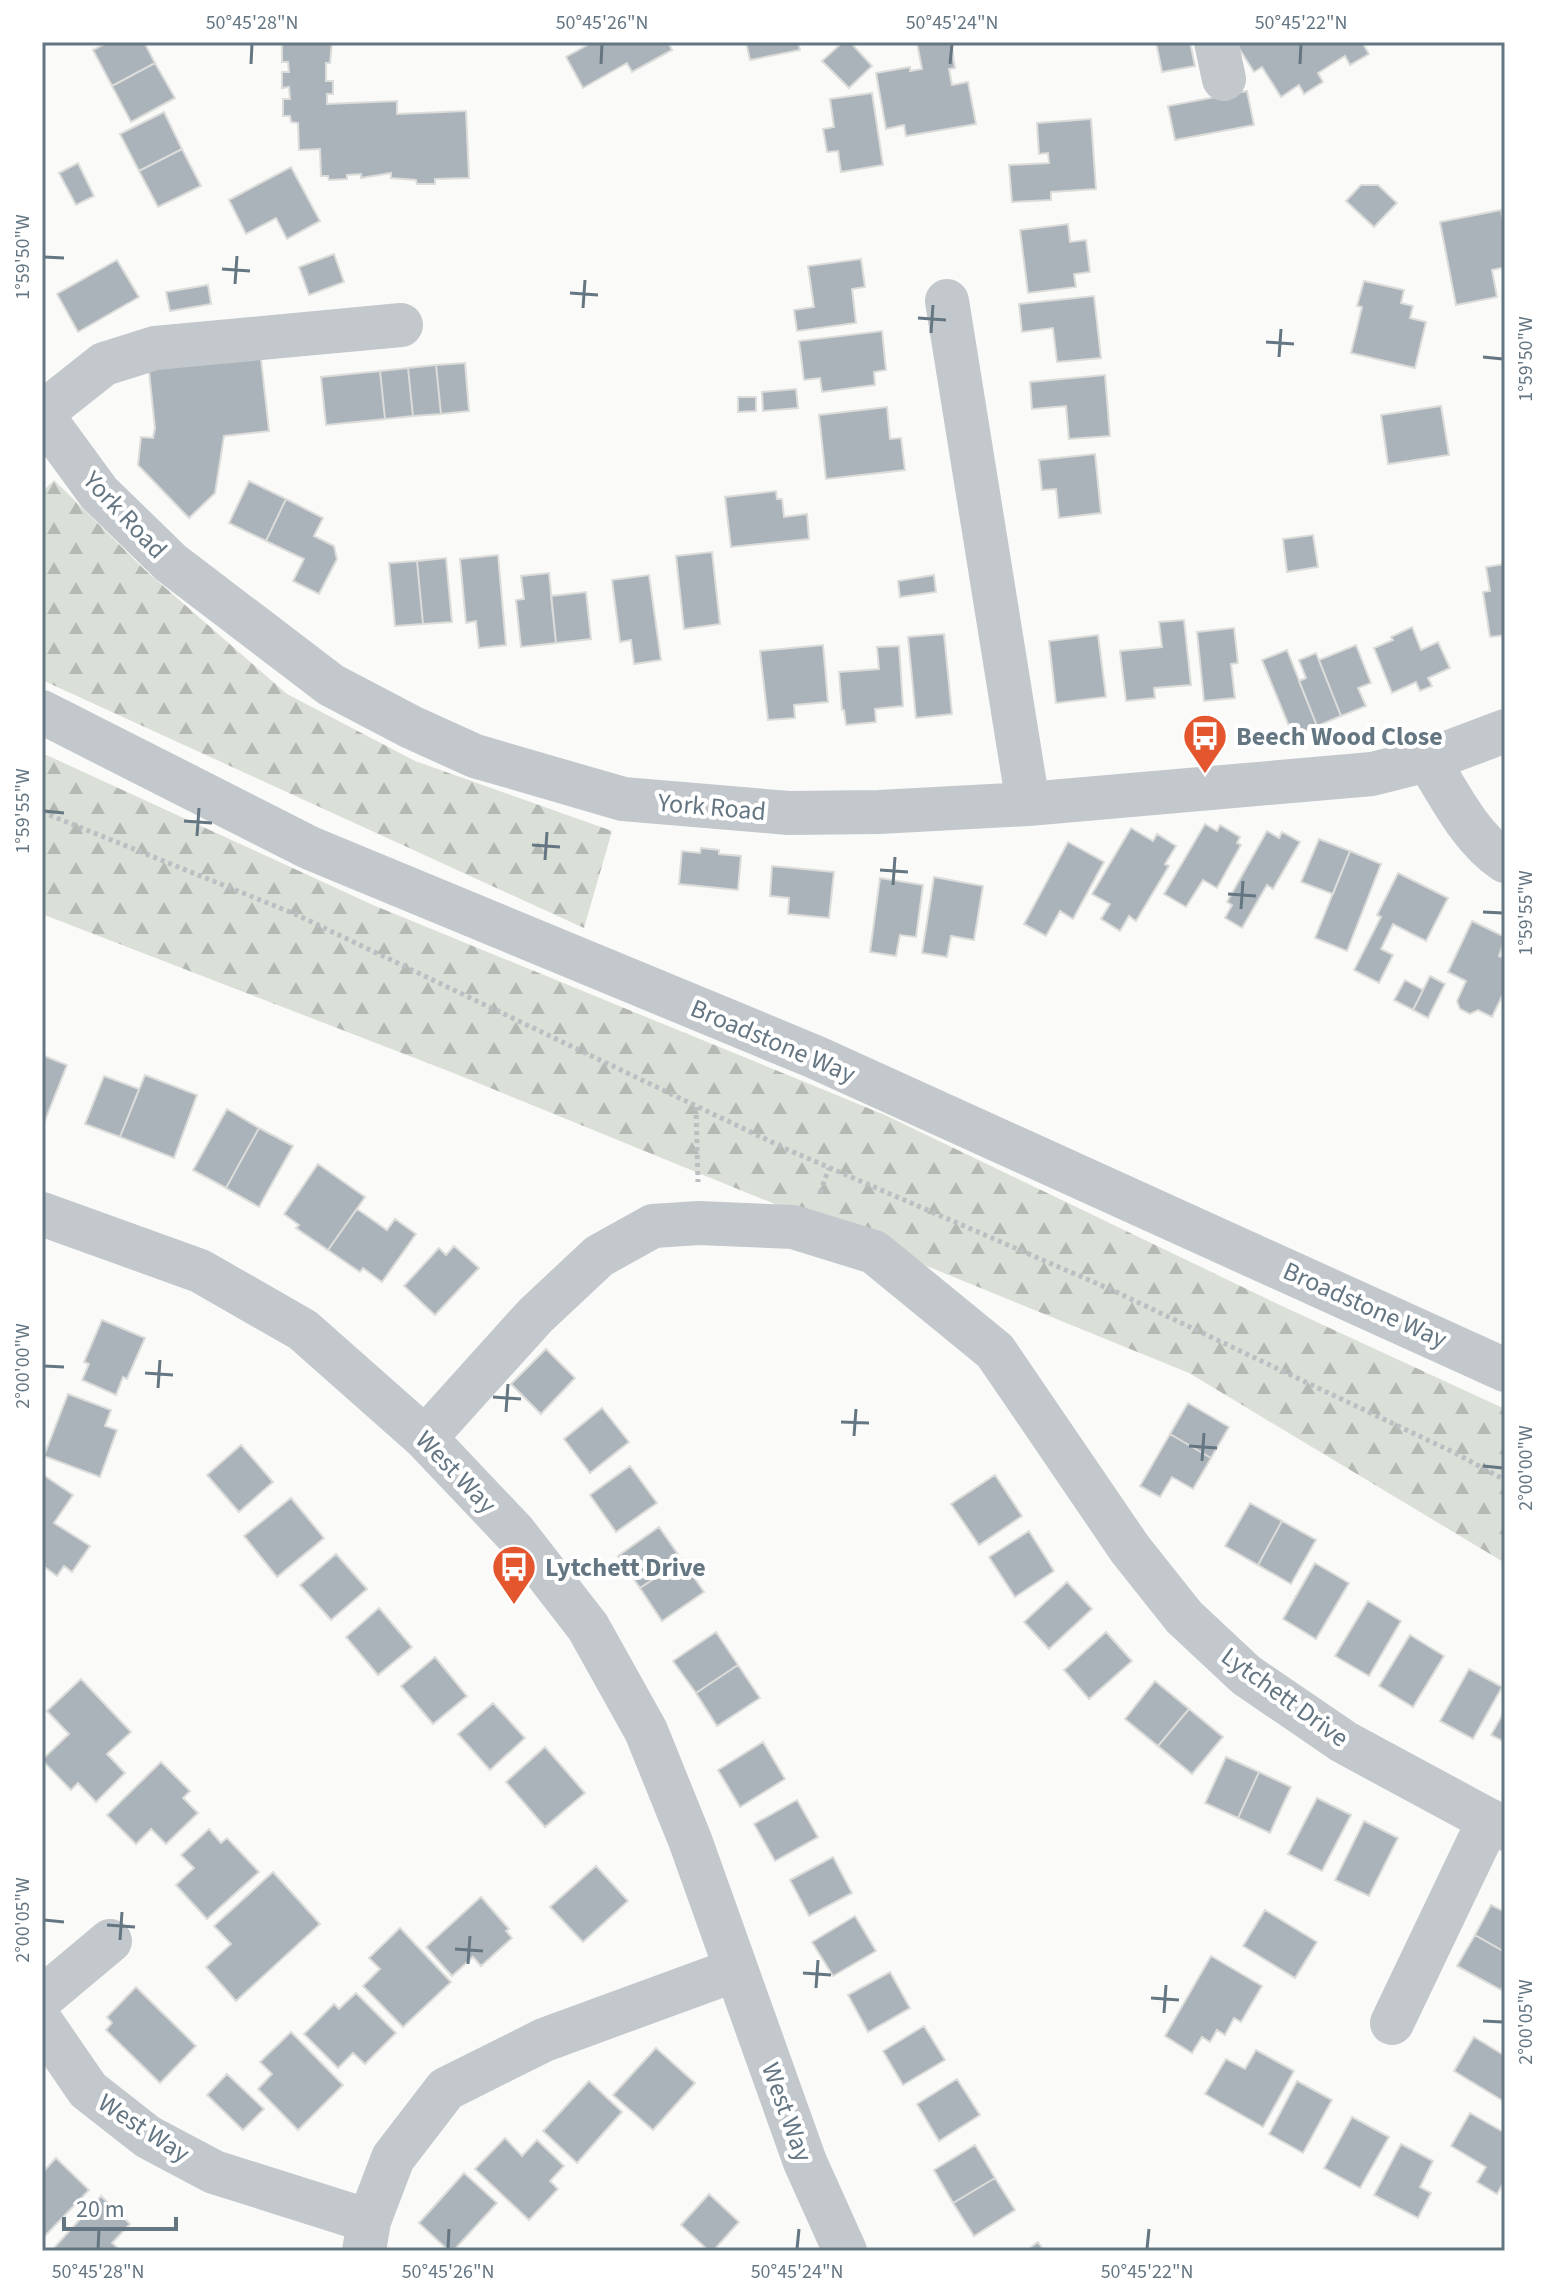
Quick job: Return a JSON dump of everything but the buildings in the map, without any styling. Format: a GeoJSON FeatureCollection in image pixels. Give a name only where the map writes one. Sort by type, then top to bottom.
{"type":"FeatureCollection","features":[{"type":"Feature","properties":{"kind":"street"},"geometry":{"type":"LineString","coordinates":[[947,301],[1028,804]]}},
{"type":"Feature","properties":{"kind":"street","name":"York Road"},"geometry":{"type":"LineString","coordinates":[[401,325],[155,348],[104,364],[42,414],[99,493],[171,563],[331,685],[475,756],[623,799],[789,813],[879,812],[1028,804],[1372,774],[1428,760],[1505,731]]}},
{"type":"Feature","properties":{"kind":"street","name":"Broadstone Way"},"geometry":{"type":"LineString","coordinates":[[42,712],[310,848],[815,1057],[1505,1370]]}},
{"type":"Feature","properties":{"kind":"street"},"geometry":{"type":"LineString","coordinates":[[1428,760],[1459,810],[1494,854],[1505,861]]}},
{"type":"Feature","properties":{"kind":"street","name":"Lytchett Drive"},"geometry":{"type":"LineString","coordinates":[[425,1438],[535,1316],[599,1256],[653,1226],[699,1223],[793,1227],[874,1252],[995,1351],[1130,1549],[1184,1617],[1246,1675],[1344,1742],[1497,1824],[1392,2023]]}},
{"type":"Feature","properties":{"kind":"street","name":"West Way"},"geometry":{"type":"LineString","coordinates":[[46,1227],[200,1271],[303,1330],[425,1438],[515,1533],[588,1627],[646,1731],[690,1840],[805,2162],[845,2251]]}},
{"type":"Feature","properties":{"kind":"street"},"geometry":{"type":"LineString","coordinates":[[42,1998],[110,1941]]}},
{"type":"Feature","properties":{"kind":"street","name":"West Way"},"geometry":{"type":"LineString","coordinates":[[42,2023],[88,2090],[148,2137],[214,2172],[366,2236],[393,2158],[446,2089],[544,2040],[735,1970]]}},
{"type":"Feature","properties":{"kind":"path"},"geometry":{"type":"LineString","coordinates":[[42,812],[295,914],[784,1148],[1112,1290],[1457,1454],[1505,1480]]}},
{"type":"Feature","properties":{"kind":"path"},"geometry":{"type":"LineString","coordinates":[[696,1107],[699,1223]]}},
{"type":"Feature","properties":{"kind":"green space"},"geometry":{"type":"Polygon","coordinates":[[[54,480],[145,570],[287,694],[415,761],[612,831],[584,928],[42,680],[42,492],[54,480]]]}},
{"type":"Feature","properties":{"kind":"green space"},"geometry":{"type":"Polygon","coordinates":[[[42,753],[373,905],[885,1115],[1282,1306],[1505,1409],[1505,1563],[1189,1373],[451,1072],[42,914],[42,753]]]}},
{"type":"Feature","properties":{"kind":"place","name":"Beech Wood Close"},"geometry":{"type":"Point","coordinates":[1205,775]}},
{"type":"Feature","properties":{"kind":"place","name":"Lytchett Drive"},"geometry":{"type":"Point","coordinates":[514,1606]}}]}
